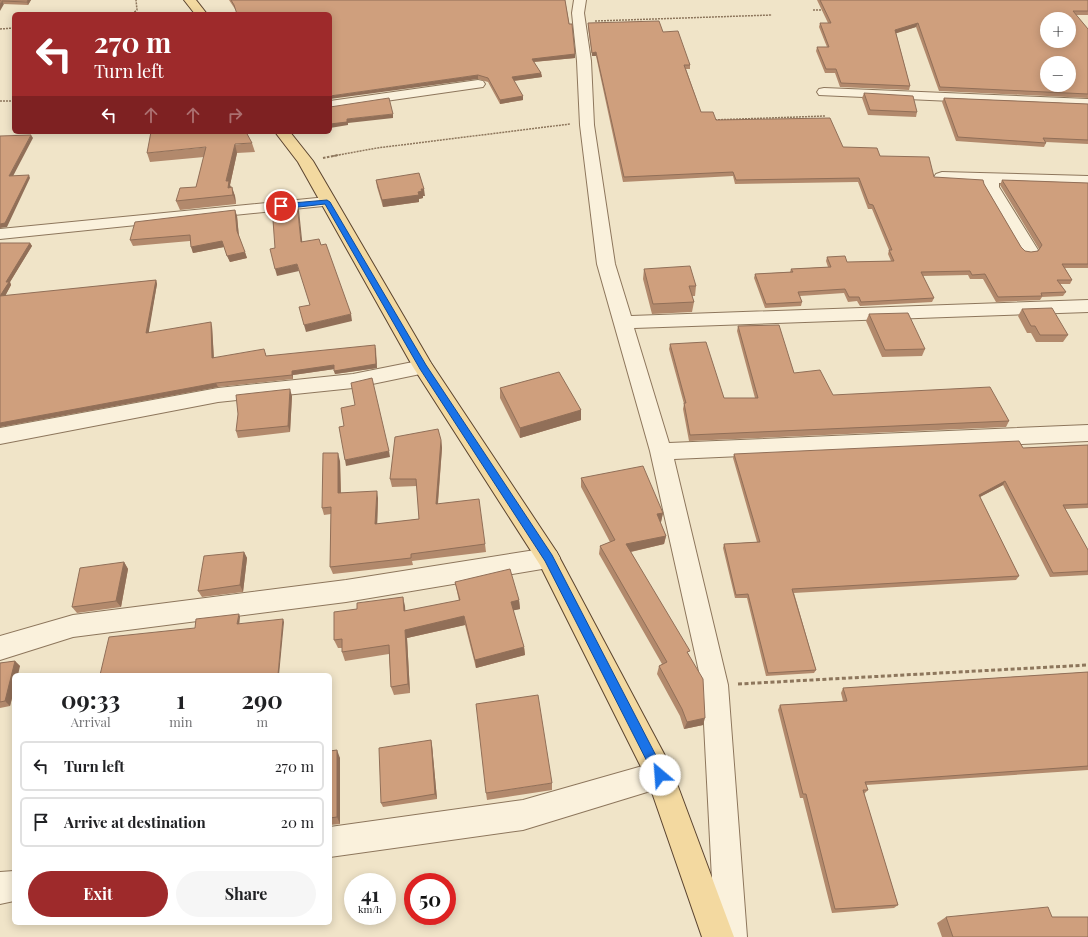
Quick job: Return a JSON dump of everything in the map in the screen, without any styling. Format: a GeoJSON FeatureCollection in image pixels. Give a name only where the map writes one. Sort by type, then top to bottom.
{"type":"FeatureCollection","features":[{"type":"Feature","properties":{"kind":"main road"},"geometry":{"type":"LineString","coordinates":[[190,0],[199,12]]}},
{"type":"Feature","properties":{"kind":"main road"},"geometry":{"type":"LineString","coordinates":[[284,134],[305,161],[422,367],[548,558],[660,775],[718,937]]}},
{"type":"Feature","properties":{"kind":"street"},"geometry":{"type":"LineString","coordinates":[[580,0],[578,13],[584,61],[587,125],[606,264],[661,451],[716,685],[731,937]]}},
{"type":"Feature","properties":{"kind":"street"},"geometry":{"type":"LineString","coordinates":[[332,105],[478,84]]}},
{"type":"Feature","properties":{"kind":"street"},"geometry":{"type":"LineString","coordinates":[[824,92],[1088,103]]}},
{"type":"Feature","properties":{"kind":"street"},"geometry":{"type":"LineString","coordinates":[[942,177],[1088,181]]}},
{"type":"Feature","properties":{"kind":"street"},"geometry":{"type":"LineString","coordinates":[[991,178],[991,187],[1029,250]]}},
{"type":"Feature","properties":{"kind":"street"},"geometry":{"type":"LineString","coordinates":[[0,234],[327,202]]}},
{"type":"Feature","properties":{"kind":"street"},"geometry":{"type":"LineString","coordinates":[[624,322],[1088,306]]}},
{"type":"Feature","properties":{"kind":"street"},"geometry":{"type":"LineString","coordinates":[[0,436],[218,394],[353,381],[422,367]]}},
{"type":"Feature","properties":{"kind":"street"},"geometry":{"type":"LineString","coordinates":[[661,451],[1088,433]]}},
{"type":"Feature","properties":{"kind":"street"},"geometry":{"type":"LineString","coordinates":[[0,648],[73,626],[346,591],[548,558]]}},
{"type":"Feature","properties":{"kind":"street"},"geometry":{"type":"LineString","coordinates":[[332,842],[523,815],[660,775]]}},
{"type":"Feature","properties":{"kind":"street"},"geometry":{"type":"LineString","coordinates":[[0,888],[12,886]]}},
{"type":"Feature","properties":{"kind":"path"},"geometry":{"type":"LineString","coordinates":[[134,12],[137,10],[136,0]]}},
{"type":"Feature","properties":{"kind":"path"},"geometry":{"type":"LineString","coordinates":[[813,10],[829,10]]}},
{"type":"Feature","properties":{"kind":"path"},"geometry":{"type":"LineString","coordinates":[[580,21],[772,15]]}},
{"type":"Feature","properties":{"kind":"path"},"geometry":{"type":"LineString","coordinates":[[0,29],[12,28]]}},
{"type":"Feature","properties":{"kind":"path"},"geometry":{"type":"LineString","coordinates":[[0,101],[12,100]]}},
{"type":"Feature","properties":{"kind":"path"},"geometry":{"type":"LineString","coordinates":[[706,120],[825,116]]}},
{"type":"Feature","properties":{"kind":"path"},"geometry":{"type":"LineString","coordinates":[[305,161],[377,148],[567,124],[587,125]]}},
{"type":"Feature","properties":{"kind":"path"},"geometry":{"type":"LineString","coordinates":[[716,685],[1088,665]]}},
{"type":"Feature","properties":{"kind":"building"},"geometry":{"type":"Polygon","coordinates":[[[0,0],[28,0],[27,2],[2,1],[0,5],[0,0]]]}},
{"type":"Feature","properties":{"kind":"building"},"geometry":{"type":"Polygon","coordinates":[[[231,0],[565,0],[569,24],[572,24],[575,54],[532,59],[541,73],[512,77],[523,96],[500,100],[488,78],[478,75],[332,96],[332,12],[236,12],[231,0]]]}},
{"type":"Feature","properties":{"kind":"building"},"geometry":{"type":"Polygon","coordinates":[[[820,0],[1088,0],[1088,11],[1040,12],[1040,48],[1076,48],[1076,15],[1088,29],[1088,94],[1046,92],[1076,92],[1076,56],[1040,56],[1040,92],[940,87],[918,23],[895,30],[910,86],[841,83],[836,69],[826,69],[817,47],[829,47],[820,23],[831,23],[820,0]]]}},
{"type":"Feature","properties":{"kind":"building"},"geometry":{"type":"Polygon","coordinates":[[[659,21],[663,32],[678,31],[690,65],[684,65],[701,112],[713,112],[716,120],[830,118],[843,147],[877,148],[880,156],[929,157],[934,177],[983,180],[1021,247],[1025,251],[1038,251],[1042,245],[1002,180],[1088,183],[1088,264],[1062,264],[1072,280],[1057,280],[1066,292],[1041,293],[1042,296],[998,297],[985,274],[972,275],[970,271],[921,272],[934,298],[861,302],[859,297],[849,297],[845,289],[798,292],[802,302],[766,304],[755,274],[793,272],[791,269],[831,267],[827,257],[845,256],[847,262],[894,261],[889,250],[892,250],[873,205],[869,204],[859,178],[736,180],[733,172],[624,177],[596,52],[592,53],[588,23],[659,21]]]}},
{"type":"Feature","properties":{"kind":"building"},"geometry":{"type":"Polygon","coordinates":[[[864,93],[913,96],[917,112],[870,110],[864,93]]]}},
{"type":"Feature","properties":{"kind":"building"},"geometry":{"type":"Polygon","coordinates":[[[389,98],[393,114],[347,119],[347,122],[332,124],[332,107],[389,98]]]}},
{"type":"Feature","properties":{"kind":"building"},"geometry":{"type":"Polygon","coordinates":[[[944,98],[1088,104],[1088,140],[1043,138],[1046,143],[958,137],[944,98]]]}},
{"type":"Feature","properties":{"kind":"building"},"geometry":{"type":"Polygon","coordinates":[[[151,134],[247,134],[252,143],[235,144],[226,181],[229,181],[228,188],[232,187],[233,195],[176,201],[180,188],[196,187],[206,147],[147,153],[151,134]]]}},
{"type":"Feature","properties":{"kind":"building"},"geometry":{"type":"Polygon","coordinates":[[[31,135],[9,176],[29,175],[5,223],[0,224],[0,136],[31,135]]]}},
{"type":"Feature","properties":{"kind":"building"},"geometry":{"type":"Polygon","coordinates":[[[419,173],[424,189],[421,189],[422,191],[418,192],[419,195],[382,200],[376,180],[419,173]]]}},
{"type":"Feature","properties":{"kind":"building"},"geometry":{"type":"Polygon","coordinates":[[[297,203],[301,242],[319,239],[321,245],[326,244],[351,314],[304,325],[299,307],[310,305],[297,264],[275,269],[270,249],[275,248],[272,206],[297,203]]]}},
{"type":"Feature","properties":{"kind":"building"},"geometry":{"type":"Polygon","coordinates":[[[235,210],[237,231],[245,252],[227,256],[222,241],[191,247],[190,235],[130,240],[135,222],[235,210]]]}},
{"type":"Feature","properties":{"kind":"building"},"geometry":{"type":"Polygon","coordinates":[[[0,243],[30,243],[6,282],[9,282],[0,296],[0,243]]]}},
{"type":"Feature","properties":{"kind":"building"},"geometry":{"type":"Polygon","coordinates":[[[690,266],[696,286],[689,286],[694,302],[653,304],[644,269],[690,266]]]}},
{"type":"Feature","properties":{"kind":"building"},"geometry":{"type":"Polygon","coordinates":[[[156,280],[146,333],[211,322],[212,358],[264,349],[266,356],[375,345],[376,364],[334,371],[334,365],[292,371],[292,375],[216,383],[0,423],[0,296],[156,280]]]}},
{"type":"Feature","properties":{"kind":"building"},"geometry":{"type":"Polygon","coordinates":[[[1052,308],[1068,335],[1040,335],[1035,326],[1031,326],[1022,309],[1052,308]]]}},
{"type":"Feature","properties":{"kind":"building"},"geometry":{"type":"Polygon","coordinates":[[[908,313],[925,349],[885,350],[869,314],[908,313]]]}},
{"type":"Feature","properties":{"kind":"building"},"geometry":{"type":"Polygon","coordinates":[[[779,325],[794,373],[820,370],[833,395],[990,387],[1009,421],[690,435],[684,403],[686,403],[670,344],[706,342],[724,398],[758,398],[738,326],[779,325]]]}},
{"type":"Feature","properties":{"kind":"building"},"geometry":{"type":"Polygon","coordinates":[[[559,372],[581,410],[520,428],[500,388],[559,372]]]}},
{"type":"Feature","properties":{"kind":"building"},"geometry":{"type":"Polygon","coordinates":[[[372,378],[389,451],[345,460],[339,427],[344,426],[341,408],[355,405],[351,383],[372,378]]]}},
{"type":"Feature","properties":{"kind":"building"},"geometry":{"type":"Polygon","coordinates":[[[290,389],[288,426],[236,431],[238,414],[236,395],[290,389]]]}},
{"type":"Feature","properties":{"kind":"building"},"geometry":{"type":"Polygon","coordinates":[[[438,429],[441,440],[436,504],[479,499],[485,544],[411,554],[411,558],[330,567],[331,507],[322,508],[323,453],[338,453],[338,493],[377,491],[375,524],[419,519],[416,479],[390,479],[395,437],[438,429]]]}},
{"type":"Feature","properties":{"kind":"building"},"geometry":{"type":"Polygon","coordinates":[[[1019,441],[1023,448],[1088,445],[1088,504],[1063,505],[1088,550],[1088,571],[1053,573],[1005,481],[979,495],[1019,576],[792,589],[816,670],[768,673],[748,594],[736,595],[724,544],[760,542],[734,454],[1019,441]]]}},
{"type":"Feature","properties":{"kind":"building"},"geometry":{"type":"Polygon","coordinates":[[[643,466],[663,513],[657,514],[666,536],[626,544],[690,651],[687,652],[703,679],[705,718],[687,722],[682,709],[659,666],[667,662],[600,546],[615,540],[581,478],[643,466]]]}},
{"type":"Feature","properties":{"kind":"building"},"geometry":{"type":"Polygon","coordinates":[[[244,552],[240,585],[198,591],[204,556],[244,552]]]}},
{"type":"Feature","properties":{"kind":"building"},"geometry":{"type":"Polygon","coordinates":[[[124,562],[116,601],[72,607],[80,568],[124,562]]]}},
{"type":"Feature","properties":{"kind":"building"},"geometry":{"type":"Polygon","coordinates":[[[510,569],[519,600],[511,602],[524,647],[475,660],[464,616],[405,630],[408,684],[391,687],[389,645],[342,652],[342,639],[334,640],[334,612],[357,609],[357,603],[403,597],[404,611],[460,600],[455,582],[510,569]]]}},
{"type":"Feature","properties":{"kind":"building"},"geometry":{"type":"Polygon","coordinates":[[[239,614],[237,624],[283,619],[278,673],[100,673],[109,637],[195,628],[196,619],[239,614]]]}},
{"type":"Feature","properties":{"kind":"building"},"geometry":{"type":"Polygon","coordinates":[[[15,661],[5,701],[0,702],[0,663],[15,661]]]}},
{"type":"Feature","properties":{"kind":"building"},"geometry":{"type":"Polygon","coordinates":[[[1088,672],[1088,766],[865,782],[868,790],[863,790],[898,905],[835,909],[806,794],[803,794],[780,705],[847,701],[843,688],[1088,672]]]}},
{"type":"Feature","properties":{"kind":"building"},"geometry":{"type":"Polygon","coordinates":[[[538,695],[552,783],[486,793],[476,704],[538,695]]]}},
{"type":"Feature","properties":{"kind":"building"},"geometry":{"type":"Polygon","coordinates":[[[431,740],[435,794],[381,803],[379,748],[431,740]]]}},
{"type":"Feature","properties":{"kind":"building"},"geometry":{"type":"Polygon","coordinates":[[[337,750],[337,817],[332,818],[332,751],[337,750]]]}},
{"type":"Feature","properties":{"kind":"building"},"geometry":{"type":"Polygon","coordinates":[[[1048,907],[1052,917],[1088,917],[1088,937],[953,937],[946,917],[1048,907]]]}},
{"type":"Feature","properties":{"kind":"route"},"geometry":{"type":"LineString","coordinates":[[281,206],[327,202],[422,367],[548,558],[660,775]]}}]}
